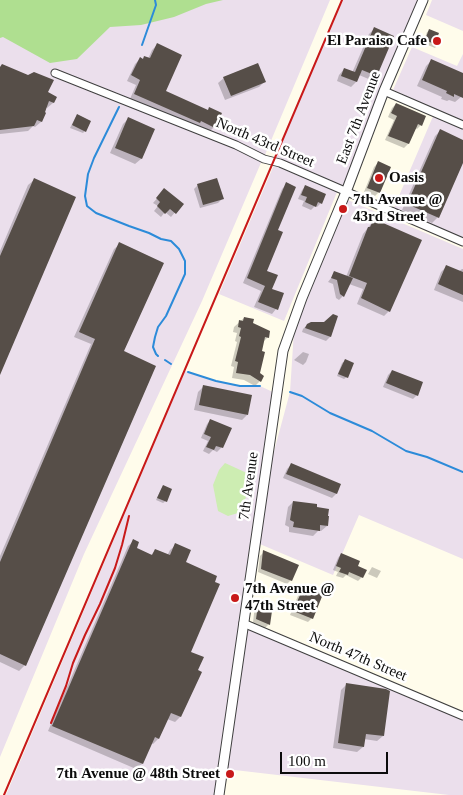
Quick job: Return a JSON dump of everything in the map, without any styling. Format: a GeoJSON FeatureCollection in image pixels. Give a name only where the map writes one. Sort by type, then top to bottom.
{"type":"FeatureCollection","features":[{"type":"Feature","properties":{"kind":"street","name":"East 7th Avenue"},"geometry":{"type":"LineString","coordinates":[[346,192],[384,91],[423,0]]}},
{"type":"Feature","properties":{"kind":"street","name":"North 43rd Street"},"geometry":{"type":"LineString","coordinates":[[55,72],[462,239]]}},
{"type":"Feature","properties":{"kind":"street"},"geometry":{"type":"LineString","coordinates":[[384,91],[463,125]]}},
{"type":"Feature","properties":{"kind":"street","name":"7th Avenue"},"geometry":{"type":"LineString","coordinates":[[219,795],[283,351],[324,242],[346,192]]}},
{"type":"Feature","properties":{"kind":"street","name":"North 47th Street"},"geometry":{"type":"LineString","coordinates":[[243,623],[463,716]]}},
{"type":"Feature","properties":{"kind":"shaded area"},"geometry":{"type":"Polygon","coordinates":[[[138,0],[330,0],[265,155],[183,122],[263,158],[202,301],[84,554],[0,757],[0,23],[138,0]]]}},
{"type":"Feature","properties":{"kind":"shaded area"},"geometry":{"type":"Polygon","coordinates":[[[343,0],[422,0],[342,188],[274,160],[343,0]]]}},
{"type":"Feature","properties":{"kind":"shaded area"},"geometry":{"type":"Polygon","coordinates":[[[432,0],[463,0],[463,31],[426,15],[432,0]]]}},
{"type":"Feature","properties":{"kind":"shaded area"},"geometry":{"type":"Polygon","coordinates":[[[412,47],[457,66],[463,54],[463,122],[393,90],[412,47]]]}},
{"type":"Feature","properties":{"kind":"shaded area"},"geometry":{"type":"Polygon","coordinates":[[[434,114],[463,125],[463,241],[393,210],[434,114]]]}},
{"type":"Feature","properties":{"kind":"shaded area"},"geometry":{"type":"Polygon","coordinates":[[[274,165],[337,192],[284,321],[219,294],[274,165]]]}},
{"type":"Feature","properties":{"kind":"shaded area"},"geometry":{"type":"Polygon","coordinates":[[[348,200],[463,249],[463,559],[359,515],[333,575],[255,542],[218,795],[6,795],[185,371],[240,386],[260,386],[275,393],[265,485],[290,392],[294,331],[348,200]]]}},
{"type":"Feature","properties":{"kind":"shaded area"},"geometry":{"type":"Polygon","coordinates":[[[245,624],[463,718],[463,795],[449,795],[226,769],[245,624]]]}},
{"type":"Feature","properties":{"kind":"green space"},"geometry":{"type":"Polygon","coordinates":[[[0,0],[223,0],[206,4],[174,17],[141,25],[110,27],[77,59],[50,63],[3,37],[0,38],[0,0]]]}},
{"type":"Feature","properties":{"kind":"green space"},"geometry":{"type":"Polygon","coordinates":[[[225,463],[249,474],[251,480],[245,500],[238,513],[228,516],[218,511],[213,485],[219,470],[225,463]]]}},
{"type":"Feature","properties":{"kind":"building"},"geometry":{"type":"Polygon","coordinates":[[[374,27],[394,36],[377,76],[362,70],[357,82],[341,76],[344,68],[355,72],[374,27]]]}},
{"type":"Feature","properties":{"kind":"building"},"geometry":{"type":"Polygon","coordinates":[[[429,29],[439,33],[437,38],[441,40],[439,46],[425,40],[429,29]]]}},
{"type":"Feature","properties":{"kind":"building"},"geometry":{"type":"Polygon","coordinates":[[[157,43],[182,55],[166,91],[208,110],[209,107],[222,113],[215,128],[134,94],[140,80],[131,75],[140,57],[143,59],[144,56],[150,58],[157,43]]]}},
{"type":"Feature","properties":{"kind":"building"},"geometry":{"type":"Polygon","coordinates":[[[431,59],[463,73],[463,98],[454,94],[454,97],[446,93],[447,91],[422,80],[431,59]]]}},
{"type":"Feature","properties":{"kind":"building"},"geometry":{"type":"Polygon","coordinates":[[[258,63],[266,82],[231,96],[223,77],[258,63]]]}},
{"type":"Feature","properties":{"kind":"building"},"geometry":{"type":"Polygon","coordinates":[[[2,64],[28,75],[34,72],[54,80],[48,92],[57,97],[54,103],[49,101],[42,122],[37,120],[34,126],[0,130],[0,67],[2,64]]]}},
{"type":"Feature","properties":{"kind":"building"},"geometry":{"type":"Polygon","coordinates":[[[396,103],[426,116],[422,126],[418,124],[409,144],[388,136],[397,116],[391,113],[396,103]]]}},
{"type":"Feature","properties":{"kind":"building"},"geometry":{"type":"Polygon","coordinates":[[[77,114],[91,121],[86,132],[72,125],[77,114]]]}},
{"type":"Feature","properties":{"kind":"building"},"geometry":{"type":"Polygon","coordinates":[[[128,117],[155,129],[142,159],[115,148],[128,117]]]}},
{"type":"Feature","properties":{"kind":"building"},"geometry":{"type":"Polygon","coordinates":[[[440,129],[463,140],[463,163],[439,218],[407,204],[440,129]]]}},
{"type":"Feature","properties":{"kind":"building"},"geometry":{"type":"Polygon","coordinates":[[[378,161],[391,167],[380,193],[367,188],[378,161]]]}},
{"type":"Feature","properties":{"kind":"building"},"geometry":{"type":"Polygon","coordinates":[[[34,178],[76,197],[0,375],[0,256],[34,178]]]}},
{"type":"Feature","properties":{"kind":"building"},"geometry":{"type":"Polygon","coordinates":[[[217,178],[224,199],[203,205],[197,184],[217,178]]]}},
{"type":"Feature","properties":{"kind":"building"},"geometry":{"type":"Polygon","coordinates":[[[286,182],[296,187],[278,230],[283,232],[267,271],[278,275],[272,289],[284,293],[278,310],[258,302],[265,286],[247,278],[286,182]]]}},
{"type":"Feature","properties":{"kind":"building"},"geometry":{"type":"Polygon","coordinates":[[[305,185],[326,194],[322,204],[318,202],[316,207],[305,202],[307,197],[301,195],[305,185]]]}},
{"type":"Feature","properties":{"kind":"building"},"geometry":{"type":"Polygon","coordinates":[[[164,188],[184,204],[176,214],[170,209],[165,214],[157,206],[160,202],[156,198],[164,188]]]}},
{"type":"Feature","properties":{"kind":"building"},"geometry":{"type":"Polygon","coordinates":[[[374,219],[422,240],[390,312],[361,298],[367,283],[349,276],[368,227],[370,227],[374,219]]]}},
{"type":"Feature","properties":{"kind":"building"},"geometry":{"type":"Polygon","coordinates":[[[119,242],[164,263],[124,351],[156,366],[26,666],[0,654],[0,562],[95,339],[79,332],[119,242]]]}},
{"type":"Feature","properties":{"kind":"building"},"geometry":{"type":"Polygon","coordinates":[[[446,265],[463,272],[463,295],[438,284],[446,265]]]}},
{"type":"Feature","properties":{"kind":"building"},"geometry":{"type":"Polygon","coordinates":[[[334,271],[353,278],[344,297],[340,294],[337,280],[331,278],[334,271]]]}},
{"type":"Feature","properties":{"kind":"building"},"geometry":{"type":"Polygon","coordinates":[[[333,314],[338,316],[331,337],[305,328],[311,322],[324,322],[333,314]]]}},
{"type":"Feature","properties":{"kind":"building"},"geometry":{"type":"Polygon","coordinates":[[[244,317],[254,319],[253,323],[270,331],[269,338],[265,337],[262,351],[265,352],[260,373],[264,376],[261,382],[250,375],[236,373],[238,362],[235,361],[241,337],[239,336],[241,328],[238,327],[239,320],[243,321],[244,317]]]}},
{"type":"Feature","properties":{"kind":"building"},"geometry":{"type":"Polygon","coordinates":[[[345,359],[354,363],[348,378],[338,374],[345,359]]]}},
{"type":"Feature","properties":{"kind":"building"},"geometry":{"type":"Polygon","coordinates":[[[392,370],[423,382],[418,396],[386,383],[392,370]]]}},
{"type":"Feature","properties":{"kind":"building"},"geometry":{"type":"Polygon","coordinates":[[[203,385],[252,395],[248,415],[199,405],[203,385]]]}},
{"type":"Feature","properties":{"kind":"building"},"geometry":{"type":"Polygon","coordinates":[[[210,419],[232,428],[223,448],[216,446],[214,450],[206,447],[211,437],[204,434],[210,419]]]}},
{"type":"Feature","properties":{"kind":"building"},"geometry":{"type":"Polygon","coordinates":[[[291,463],[341,484],[337,494],[286,474],[291,463]]]}},
{"type":"Feature","properties":{"kind":"building"},"geometry":{"type":"Polygon","coordinates":[[[163,485],[172,489],[167,502],[157,498],[163,485]]]}},
{"type":"Feature","properties":{"kind":"building"},"geometry":{"type":"Polygon","coordinates":[[[293,501],[317,504],[317,507],[329,509],[328,526],[320,525],[320,531],[293,527],[294,522],[290,520],[293,501]]]}},
{"type":"Feature","properties":{"kind":"building"},"geometry":{"type":"Polygon","coordinates":[[[133,539],[139,542],[137,548],[152,555],[155,549],[170,555],[175,543],[191,550],[186,562],[217,576],[215,582],[220,584],[191,652],[204,657],[198,670],[202,672],[181,717],[171,713],[159,739],[155,737],[143,764],[52,726],[133,539]]]}},
{"type":"Feature","properties":{"kind":"building"},"geometry":{"type":"Polygon","coordinates":[[[263,550],[299,565],[292,581],[261,569],[263,550]]]}},
{"type":"Feature","properties":{"kind":"building"},"geometry":{"type":"Polygon","coordinates":[[[341,553],[360,561],[358,566],[367,570],[363,578],[349,572],[348,575],[339,572],[341,568],[336,566],[341,553]]]}},
{"type":"Feature","properties":{"kind":"building"},"geometry":{"type":"Polygon","coordinates":[[[304,586],[323,594],[313,619],[293,611],[304,586]]]}},
{"type":"Feature","properties":{"kind":"building"},"geometry":{"type":"Polygon","coordinates":[[[259,598],[273,604],[270,625],[256,619],[259,598]]]}},
{"type":"Feature","properties":{"kind":"building"},"geometry":{"type":"Polygon","coordinates":[[[346,683],[390,691],[384,736],[366,734],[364,747],[338,743],[346,683]]]}},
{"type":"Feature","properties":{"kind":"waterway"},"geometry":{"type":"LineString","coordinates":[[142,45],[156,5],[155,0]]}},
{"type":"Feature","properties":{"kind":"waterway"},"geometry":{"type":"LineString","coordinates":[[119,107],[94,158],[88,174],[85,196],[87,206],[96,213],[161,239],[171,241],[179,249],[185,261],[185,274],[166,316],[158,327],[155,337],[153,347],[158,356]]}},
{"type":"Feature","properties":{"kind":"waterway"},"geometry":{"type":"LineString","coordinates":[[165,360],[171,364]]}},
{"type":"Feature","properties":{"kind":"waterway"},"geometry":{"type":"LineString","coordinates":[[188,372],[240,386],[260,386]]}},
{"type":"Feature","properties":{"kind":"waterway"},"geometry":{"type":"LineString","coordinates":[[290,392],[302,396],[330,413],[372,431],[406,451],[427,457],[463,472]]}},
{"type":"Feature","properties":{"kind":"railway"},"geometry":{"type":"LineString","coordinates":[[4,795],[342,0]]}},
{"type":"Feature","properties":{"kind":"railway"},"geometry":{"type":"LineString","coordinates":[[51,723],[73,663],[115,568],[129,516]]}},
{"type":"Feature","properties":{"kind":"place","name":"El Paraiso Cafe"},"geometry":{"type":"Point","coordinates":[437,41]}},
{"type":"Feature","properties":{"kind":"place","name":"Oasis"},"geometry":{"type":"Point","coordinates":[379,178]}},
{"type":"Feature","properties":{"kind":"place","name":"7th Avenue @ 43rd Street"},"geometry":{"type":"Point","coordinates":[343,209]}},
{"type":"Feature","properties":{"kind":"place","name":"7th Avenue @ 47th Street"},"geometry":{"type":"Point","coordinates":[235,598]}},
{"type":"Feature","properties":{"kind":"place","name":"7th Avenue @ 48th Street"},"geometry":{"type":"Point","coordinates":[230,774]}}]}
